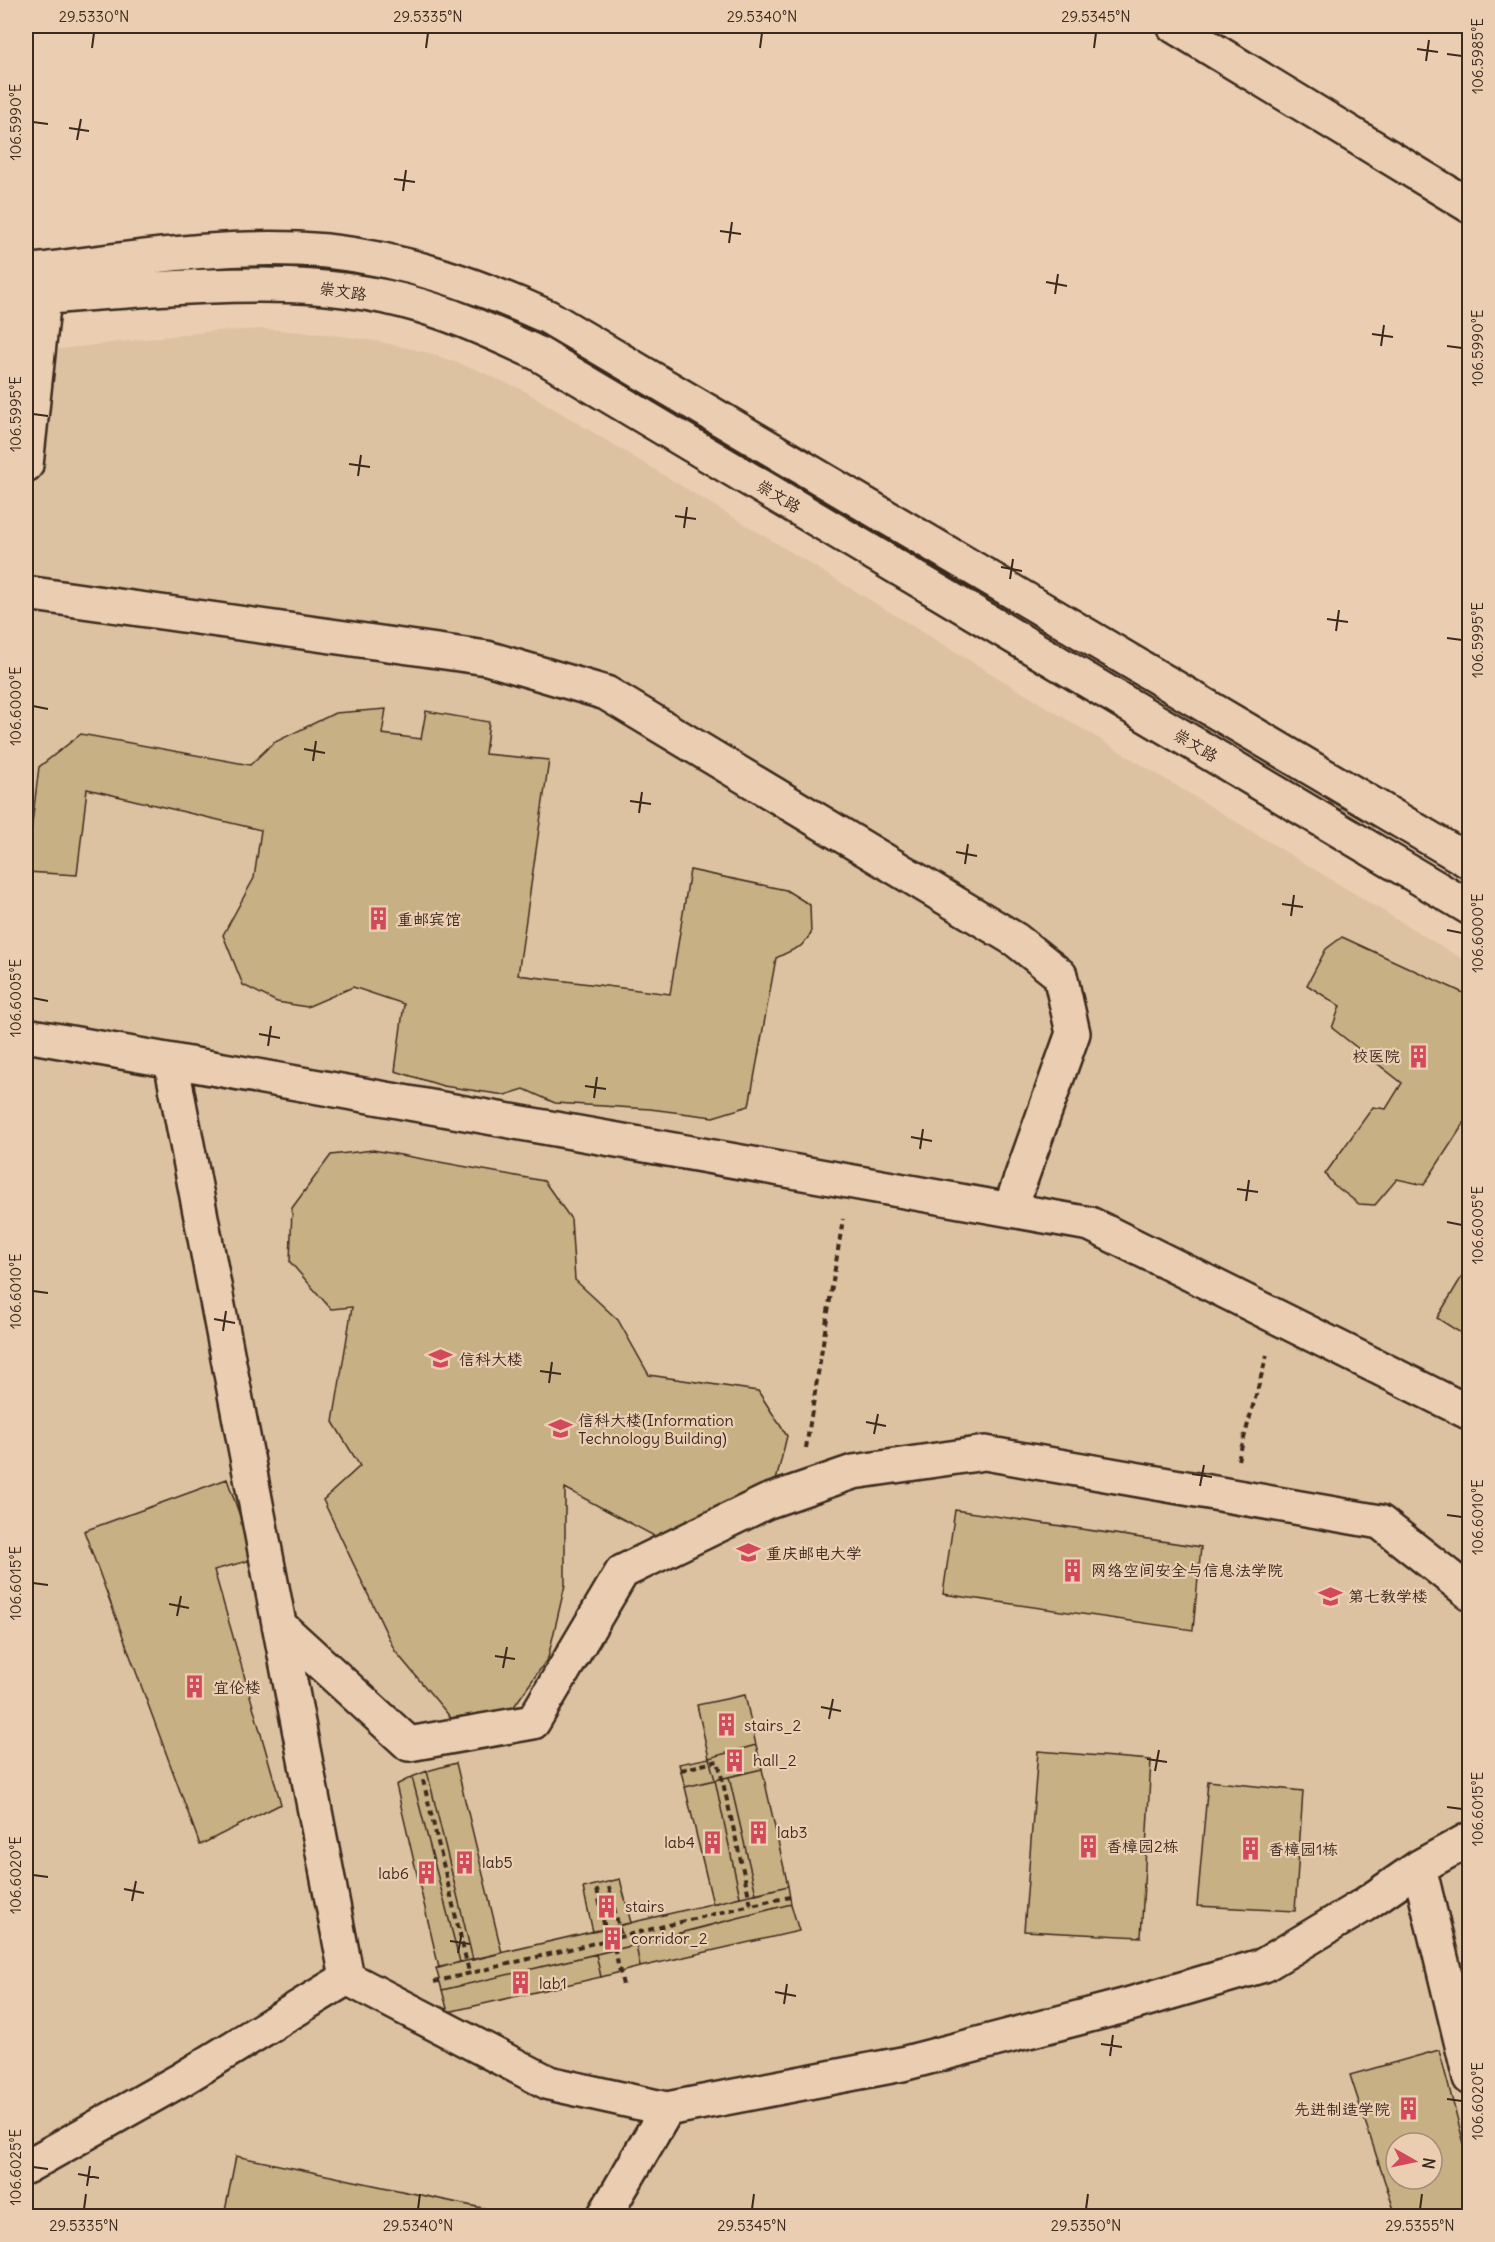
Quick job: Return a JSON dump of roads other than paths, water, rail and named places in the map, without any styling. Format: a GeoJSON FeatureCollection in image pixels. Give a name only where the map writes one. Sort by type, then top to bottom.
{"type":"FeatureCollection","features":[{"type":"Feature","properties":{"kind":"main road"},"geometry":{"type":"LineString","coordinates":[[1174,26],[1470,206]]}},
{"type":"Feature","properties":{"kind":"main road"},"geometry":{"type":"LineString","coordinates":[[26,465],[35,285],[213,251],[267,249],[326,251],[393,262],[445,276],[496,294],[548,317],[1470,862]]}},
{"type":"Feature","properties":{"kind":"main road","name":"崇文路"},"geometry":{"type":"LineString","coordinates":[[35,285],[216,285],[326,288],[383,297],[435,310],[485,330],[548,359],[1470,908]]}},
{"type":"Feature","properties":{"kind":"main road"},"geometry":{"type":"LineString","coordinates":[[26,593],[487,658],[606,693],[1016,940],[1060,975],[1073,1033],[1010,1209]]}},
{"type":"Feature","properties":{"kind":"main road"},"geometry":{"type":"LineString","coordinates":[[26,1035],[1090,1224],[1470,1413]]}},
{"type":"Feature","properties":{"kind":"main road"},"geometry":{"type":"LineString","coordinates":[[171,1061],[347,1978]]}},
{"type":"Feature","properties":{"kind":"main road"},"geometry":{"type":"LineString","coordinates":[[279,1625],[408,1744],[533,1722],[622,1572],[766,1502],[852,1472],[985,1453],[1380,1522],[1470,1593]]}},
{"type":"Feature","properties":{"kind":"main road"},"geometry":{"type":"LineString","coordinates":[[347,1978],[549,2083],[668,2109],[902,2064],[1120,2007],[1264,1965],[1364,1905],[1419,1867],[1470,1839]]}},
{"type":"Feature","properties":{"kind":"main road"},"geometry":{"type":"LineString","coordinates":[[1419,1867],[1470,2078]]}},
{"type":"Feature","properties":{"kind":"main road"},"geometry":{"type":"LineString","coordinates":[[26,2167],[182,2079],[347,1978]]}},
{"type":"Feature","properties":{"kind":"main road"},"geometry":{"type":"LineString","coordinates":[[603,2217],[668,2109]]}},
{"type":"Feature","properties":{"kind":"place","name":"重邮宾馆"},"geometry":{"type":"Point","coordinates":[379,919]}},
{"type":"Feature","properties":{"kind":"place","name":"校医院"},"geometry":{"type":"Point","coordinates":[1418,1056]}},
{"type":"Feature","properties":{"kind":"place","name":"信科大楼"},"geometry":{"type":"Point","coordinates":[441,1359]}},
{"type":"Feature","properties":{"kind":"place","name":"信科大楼(Information Technology Building)"},"geometry":{"type":"Point","coordinates":[560,1429]}},
{"type":"Feature","properties":{"kind":"place","name":"重庆邮电大学"},"geometry":{"type":"Point","coordinates":[748,1553]}},
{"type":"Feature","properties":{"kind":"place","name":"网络空间安全与信息法学院"},"geometry":{"type":"Point","coordinates":[1073,1570]}},
{"type":"Feature","properties":{"kind":"place","name":"第七教学楼"},"geometry":{"type":"Point","coordinates":[1330,1596]}},
{"type":"Feature","properties":{"kind":"place","name":"宜伦楼"},"geometry":{"type":"Point","coordinates":[195,1687]}},
{"type":"Feature","properties":{"kind":"place","name":"stairs_2"},"geometry":{"type":"Point","coordinates":[726,1725]}},
{"type":"Feature","properties":{"kind":"place","name":"hall_2"},"geometry":{"type":"Point","coordinates":[735,1760]}},
{"type":"Feature","properties":{"kind":"place","name":"lab3"},"geometry":{"type":"Point","coordinates":[759,1832]}},
{"type":"Feature","properties":{"kind":"place","name":"lab4"},"geometry":{"type":"Point","coordinates":[713,1842]}},
{"type":"Feature","properties":{"kind":"place","name":"香樟园2栋"},"geometry":{"type":"Point","coordinates":[1088,1846]}},
{"type":"Feature","properties":{"kind":"place","name":"香樟园1栋"},"geometry":{"type":"Point","coordinates":[1250,1849]}},
{"type":"Feature","properties":{"kind":"place","name":"lab5"},"geometry":{"type":"Point","coordinates":[464,1862]}},
{"type":"Feature","properties":{"kind":"place","name":"lab6"},"geometry":{"type":"Point","coordinates":[427,1873]}},
{"type":"Feature","properties":{"kind":"place","name":"stairs"},"geometry":{"type":"Point","coordinates":[607,1906]}},
{"type":"Feature","properties":{"kind":"place","name":"corridor_2"},"geometry":{"type":"Point","coordinates":[613,1938]}},
{"type":"Feature","properties":{"kind":"place","name":"lab1"},"geometry":{"type":"Point","coordinates":[521,1983]}},
{"type":"Feature","properties":{"kind":"place","name":"先进制造学院"},"geometry":{"type":"Point","coordinates":[1408,2109]}}]}
